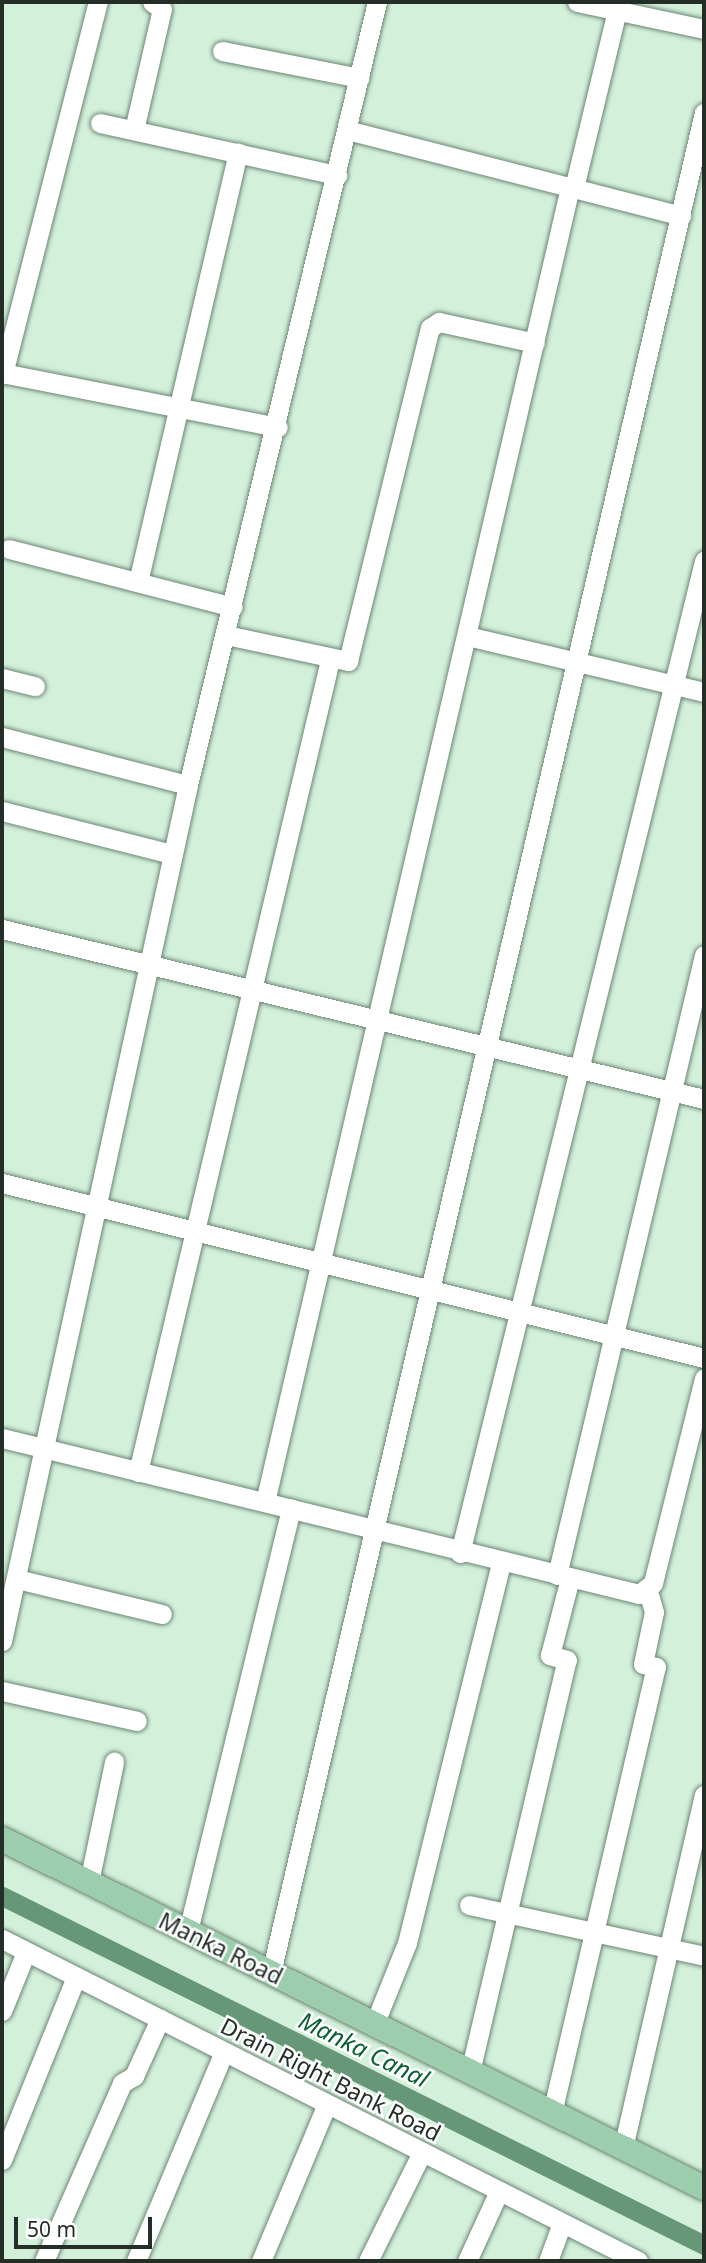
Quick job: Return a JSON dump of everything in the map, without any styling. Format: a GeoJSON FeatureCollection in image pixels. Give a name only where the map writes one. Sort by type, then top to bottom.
{"type":"FeatureCollection","features":[{"type":"Feature","properties":{"kind":"main road","name":"Manka Road"},"geometry":{"type":"LineString","coordinates":[[2,1839],[623,2148],[703,2183]]}},
{"type":"Feature","properties":{"kind":"street"},"geometry":{"type":"LineString","coordinates":[[98,2],[2,373],[177,405],[278,427]]}},
{"type":"Feature","properties":{"kind":"street"},"geometry":{"type":"LineString","coordinates":[[134,130],[162,9],[152,2]]}},
{"type":"Feature","properties":{"kind":"street"},"geometry":{"type":"LineString","coordinates":[[2,1641],[172,854],[278,427],[377,2]]}},
{"type":"Feature","properties":{"kind":"street"},"geometry":{"type":"LineString","coordinates":[[577,2],[618,6],[704,29]]}},
{"type":"Feature","properties":{"kind":"street"},"geometry":{"type":"LineString","coordinates":[[265,1502],[535,343],[618,6]]}},
{"type":"Feature","properties":{"kind":"street"},"geometry":{"type":"LineString","coordinates":[[222,51],[359,78]]}},
{"type":"Feature","properties":{"kind":"street"},"geometry":{"type":"LineString","coordinates":[[271,1973],[704,113]]}},
{"type":"Feature","properties":{"kind":"street"},"geometry":{"type":"LineString","coordinates":[[100,123],[337,175]]}},
{"type":"Feature","properties":{"kind":"street"},"geometry":{"type":"LineString","coordinates":[[348,130],[681,216]]}},
{"type":"Feature","properties":{"kind":"street"},"geometry":{"type":"LineString","coordinates":[[138,582],[177,405],[238,153]]}},
{"type":"Feature","properties":{"kind":"street"},"geometry":{"type":"LineString","coordinates":[[226,635],[330,660],[351,656],[430,328],[439,322],[535,343]]}},
{"type":"Feature","properties":{"kind":"street"},"geometry":{"type":"LineString","coordinates":[[9,549],[233,607]]}},
{"type":"Feature","properties":{"kind":"street"},"geometry":{"type":"LineString","coordinates":[[460,1553],[522,1314],[704,561]]}},
{"type":"Feature","properties":{"kind":"street"},"geometry":{"type":"LineString","coordinates":[[467,636],[704,692]]}},
{"type":"Feature","properties":{"kind":"street"},"geometry":{"type":"LineString","coordinates":[[138,1472],[193,1230],[330,660]]}},
{"type":"Feature","properties":{"kind":"street"},"geometry":{"type":"LineString","coordinates":[[2,678],[35,686]]}},
{"type":"Feature","properties":{"kind":"street"},"geometry":{"type":"LineString","coordinates":[[2,737],[188,785]]}},
{"type":"Feature","properties":{"kind":"street"},"geometry":{"type":"LineString","coordinates":[[2,811],[172,854]]}},
{"type":"Feature","properties":{"kind":"street"},"geometry":{"type":"LineString","coordinates":[[2,929],[704,1099]]}},
{"type":"Feature","properties":{"kind":"street"},"geometry":{"type":"LineString","coordinates":[[470,2072],[567,1660],[550,1655],[613,1336],[704,955]]}},
{"type":"Feature","properties":{"kind":"street"},"geometry":{"type":"LineString","coordinates":[[2,1183],[704,1358]]}},
{"type":"Feature","properties":{"kind":"street"},"geometry":{"type":"LineString","coordinates":[[552,2113],[656,1667],[643,1664],[654,1612],[648,1591],[704,1378]]}},
{"type":"Feature","properties":{"kind":"street"},"geometry":{"type":"LineString","coordinates":[[2,1438],[374,1528],[460,1553],[648,1591]]}},
{"type":"Feature","properties":{"kind":"street"},"geometry":{"type":"LineString","coordinates":[[188,1931],[291,1508]]}},
{"type":"Feature","properties":{"kind":"street"},"geometry":{"type":"LineString","coordinates":[[374,2025],[407,1943],[501,1562]]}},
{"type":"Feature","properties":{"kind":"street"},"geometry":{"type":"LineString","coordinates":[[17,1579],[162,1614]]}},
{"type":"Feature","properties":{"kind":"street"},"geometry":{"type":"LineString","coordinates":[[2,1691],[137,1721]]}},
{"type":"Feature","properties":{"kind":"street"},"geometry":{"type":"LineString","coordinates":[[89,1882],[114,1762]]}},
{"type":"Feature","properties":{"kind":"street"},"geometry":{"type":"LineString","coordinates":[[623,2148],[704,1795]]}},
{"type":"Feature","properties":{"kind":"street"},"geometry":{"type":"LineString","coordinates":[[469,1905],[704,1956]]}},
{"type":"Feature","properties":{"kind":"street","name":"Drain Right Bank Road"},"geometry":{"type":"LineString","coordinates":[[2,1940],[638,2261]]}},
{"type":"Feature","properties":{"kind":"street"},"geometry":{"type":"LineString","coordinates":[[2,2011],[26,1952]]}},
{"type":"Feature","properties":{"kind":"street"},"geometry":{"type":"LineString","coordinates":[[2,2160],[76,1977]]}},
{"type":"Feature","properties":{"kind":"street"},"geometry":{"type":"LineString","coordinates":[[44,2261],[122,2083],[135,2076],[160,2020]]}},
{"type":"Feature","properties":{"kind":"street"},"geometry":{"type":"LineString","coordinates":[[136,2261],[224,2052]]}},
{"type":"Feature","properties":{"kind":"street"},"geometry":{"type":"LineString","coordinates":[[261,2261],[327,2104]]}},
{"type":"Feature","properties":{"kind":"street"},"geometry":{"type":"LineString","coordinates":[[368,2261],[422,2152]]}},
{"type":"Feature","properties":{"kind":"street"},"geometry":{"type":"LineString","coordinates":[[467,2261],[499,2190]]}},
{"type":"Feature","properties":{"kind":"street"},"geometry":{"type":"LineString","coordinates":[[548,2261],[562,2223]]}},
{"type":"Feature","properties":{"kind":"waterway","name":"Manka Canal"},"geometry":{"type":"LineString","coordinates":[[2,1896],[704,2245]]}}]}
